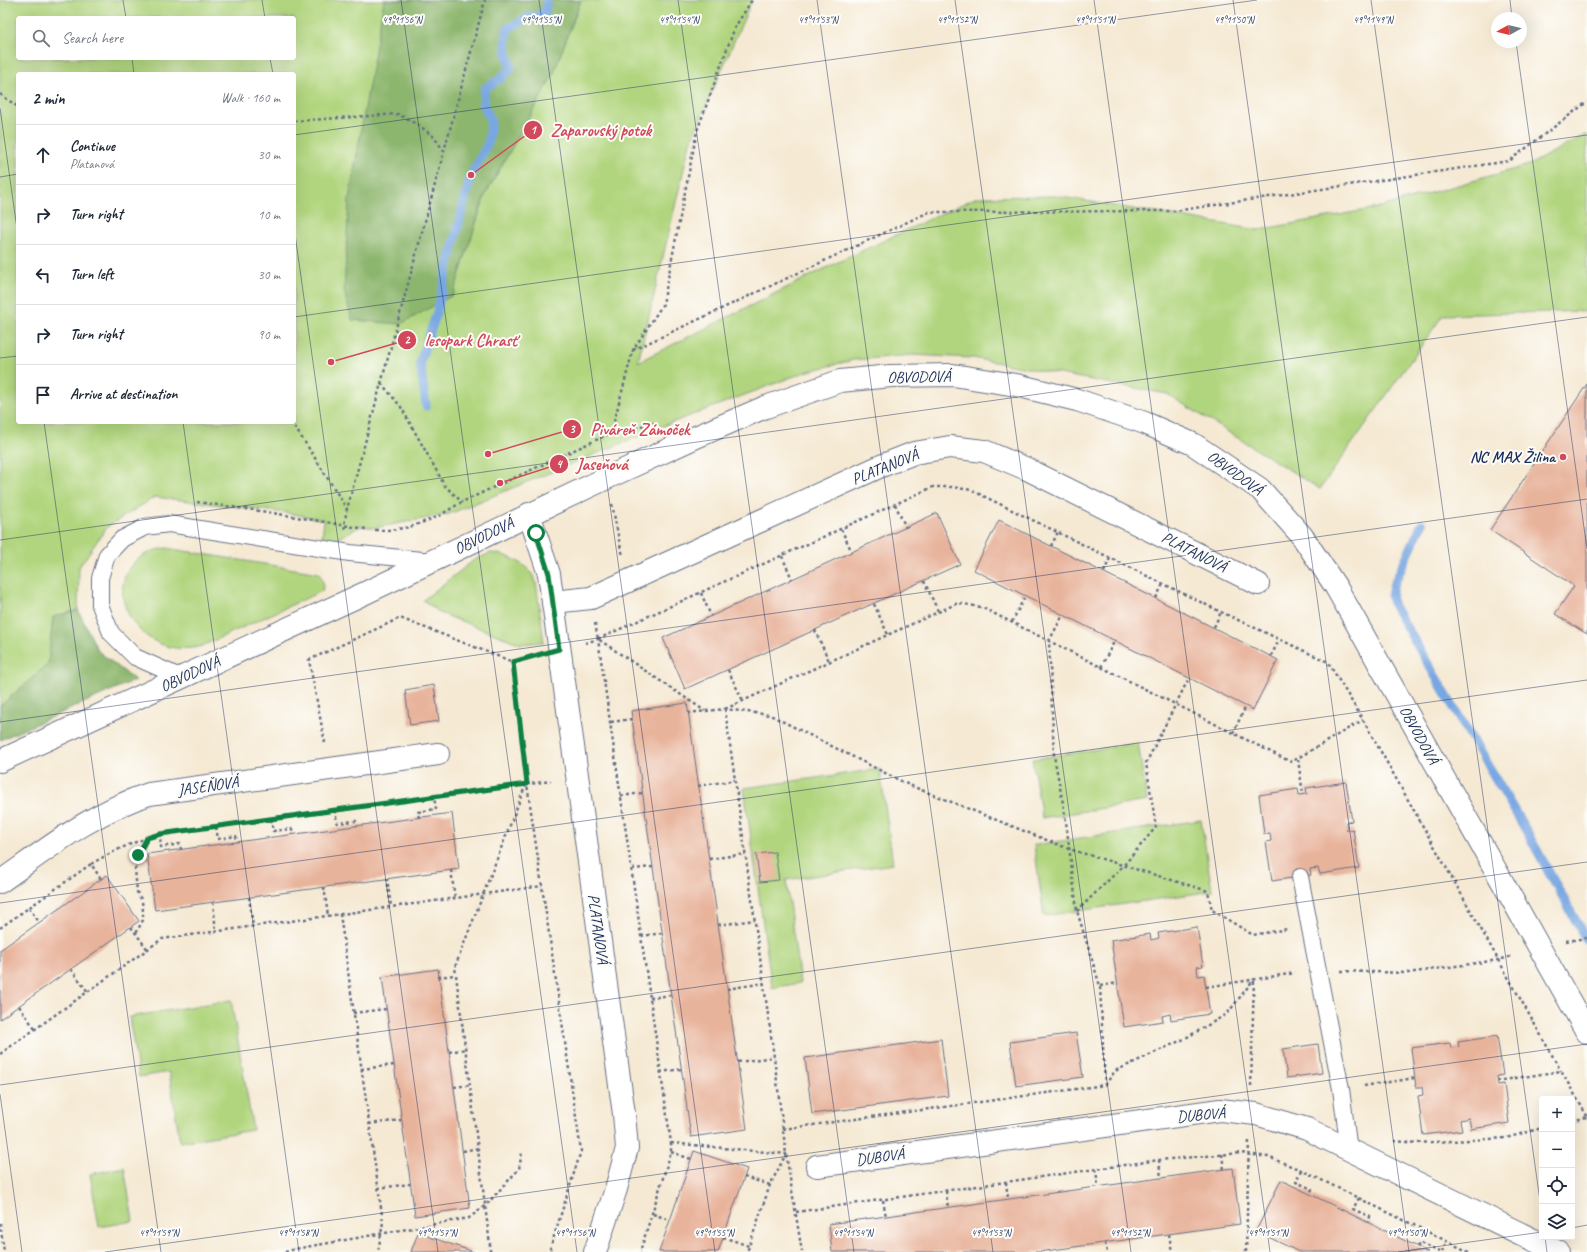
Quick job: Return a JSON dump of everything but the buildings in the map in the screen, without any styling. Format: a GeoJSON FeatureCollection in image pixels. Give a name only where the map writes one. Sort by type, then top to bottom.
{"type":"FeatureCollection","features":[{"type":"Feature","properties":{"kind":"street","name":"OBVODOVÁ"},"geometry":{"type":"LineString","coordinates":[[0,761],[182,678],[611,476],[763,408],[840,381],[891,376],[953,375],[1016,385],[1077,400],[1145,423],[1193,444],[1260,489],[1302,536],[1336,587],[1587,1032]]}},
{"type":"Feature","properties":{"kind":"street","name":"PLATANOVÁ"},"geometry":{"type":"LineString","coordinates":[[553,602],[590,598],[881,466],[914,453],[950,447],[984,451],[1026,469],[1258,584]]}},
{"type":"Feature","properties":{"kind":"street","name":"PLATANOVÁ"},"geometry":{"type":"LineString","coordinates":[[529,514],[549,574],[624,1114],[627,1148],[616,1189],[595,1252]]}},
{"type":"Feature","properties":{"kind":"street","name":"JASEŇOVÁ"},"geometry":{"type":"LineString","coordinates":[[0,882],[76,828],[132,800],[148,794],[438,754]]}},
{"type":"Feature","properties":{"kind":"street","name":"DUBOVÁ"},"geometry":{"type":"LineString","coordinates":[[817,1166],[1220,1110],[1256,1114],[1349,1143],[1558,1252]]}},
{"type":"Feature","properties":{"kind":"lane"},"geometry":{"type":"LineString","coordinates":[[182,678],[135,656],[111,633],[100,605],[100,578],[107,555],[122,539],[145,527],[170,524],[350,553],[432,561]]}},
{"type":"Feature","properties":{"kind":"lane"},"geometry":{"type":"LineString","coordinates":[[1300,877],[1341,1089],[1349,1143]]}},
{"type":"Feature","properties":{"kind":"path"},"geometry":{"type":"LineString","coordinates":[[344,525],[347,509],[485,0]]}},
{"type":"Feature","properties":{"kind":"path"},"geometry":{"type":"LineString","coordinates":[[611,433],[633,350],[663,304],[697,131],[735,27],[752,0]]}},
{"type":"Feature","properties":{"kind":"path"},"geometry":{"type":"LineString","coordinates":[[0,94],[16,106]]}},
{"type":"Feature","properties":{"kind":"path"},"geometry":{"type":"LineString","coordinates":[[633,350],[929,212],[1175,211],[1509,161],[1587,102]]}},
{"type":"Feature","properties":{"kind":"path"},"geometry":{"type":"LineString","coordinates":[[296,121],[398,114],[420,126],[434,137],[444,151]]}},
{"type":"Feature","properties":{"kind":"path"},"geometry":{"type":"LineString","coordinates":[[381,383],[401,408],[445,486],[462,502]]}},
{"type":"Feature","properties":{"kind":"path"},"geometry":{"type":"LineString","coordinates":[[197,502],[371,530],[392,530],[437,517],[462,502],[611,433],[654,423]]}},
{"type":"Feature","properties":{"kind":"path"},"geometry":{"type":"LineString","coordinates":[[291,424],[308,447],[347,509]]}},
{"type":"Feature","properties":{"kind":"path"},"geometry":{"type":"LineString","coordinates":[[330,769],[309,660],[400,618],[513,662],[598,640],[933,487],[952,487],[971,490],[1279,640],[1328,662],[1363,720],[1587,1116],[1575,1119]]}},
{"type":"Feature","properties":{"kind":"path"},"geometry":{"type":"LineString","coordinates":[[612,502],[620,545]]}},
{"type":"Feature","properties":{"kind":"path"},"geometry":{"type":"LineString","coordinates":[[895,504],[906,528]]}},
{"type":"Feature","properties":{"kind":"path"},"geometry":{"type":"LineString","coordinates":[[841,529],[852,552]]}},
{"type":"Feature","properties":{"kind":"path"},"geometry":{"type":"LineString","coordinates":[[1051,546],[1058,532]]}},
{"type":"Feature","properties":{"kind":"path"},"geometry":{"type":"LineString","coordinates":[[782,556],[792,579]]}},
{"type":"Feature","properties":{"kind":"path"},"geometry":{"type":"LineString","coordinates":[[1104,572],[1110,558]]}},
{"type":"Feature","properties":{"kind":"path"},"geometry":{"type":"LineString","coordinates":[[924,581],[938,612]]}},
{"type":"Feature","properties":{"kind":"path"},"geometry":{"type":"LineString","coordinates":[[1156,598],[1163,584]]}},
{"type":"Feature","properties":{"kind":"path"},"geometry":{"type":"LineString","coordinates":[[701,593],[711,616]]}},
{"type":"Feature","properties":{"kind":"path"},"geometry":{"type":"LineString","coordinates":[[1012,622],[1025,596]]}},
{"type":"Feature","properties":{"kind":"path"},"geometry":{"type":"LineString","coordinates":[[590,598],[598,640],[671,1143],[671,1152],[640,1252]]}},
{"type":"Feature","properties":{"kind":"path"},"geometry":{"type":"LineString","coordinates":[[725,709],[958,603],[981,607],[1291,762],[1363,720]]}},
{"type":"Feature","properties":{"kind":"path"},"geometry":{"type":"LineString","coordinates":[[874,604],[888,635]]}},
{"type":"Feature","properties":{"kind":"path"},"geometry":{"type":"LineString","coordinates":[[1214,628],[1221,612]]}},
{"type":"Feature","properties":{"kind":"path"},"geometry":{"type":"LineString","coordinates":[[1063,615],[1049,642],[1054,756],[1070,849],[1077,911],[1100,986],[1105,1085]]}},
{"type":"Feature","properties":{"kind":"path"},"geometry":{"type":"LineString","coordinates":[[815,630],[829,661]]}},
{"type":"Feature","properties":{"kind":"path"},"geometry":{"type":"LineString","coordinates":[[598,640],[705,711]]}},
{"type":"Feature","properties":{"kind":"path"},"geometry":{"type":"LineString","coordinates":[[1101,667],[1115,640]]}},
{"type":"Feature","properties":{"kind":"path"},"geometry":{"type":"LineString","coordinates":[[1271,656],[1279,640]]}},
{"type":"Feature","properties":{"kind":"path"},"geometry":{"type":"LineString","coordinates":[[513,662],[527,784],[581,1151],[549,1252]]}},
{"type":"Feature","properties":{"kind":"path"},"geometry":{"type":"LineString","coordinates":[[728,670],[743,701]]}},
{"type":"Feature","properties":{"kind":"path"},"geometry":{"type":"LineString","coordinates":[[1077,911],[1124,865],[1156,827],[1146,763],[1189,678]]}},
{"type":"Feature","properties":{"kind":"path"},"geometry":{"type":"LineString","coordinates":[[1233,733],[1246,706]]}},
{"type":"Feature","properties":{"kind":"path"},"geometry":{"type":"LineString","coordinates":[[725,709],[764,983],[786,1154],[802,1252]]}},
{"type":"Feature","properties":{"kind":"path"},"geometry":{"type":"LineString","coordinates":[[688,714],[725,709],[770,715],[909,785],[1070,849],[1208,891],[1212,910],[1253,935],[1309,926]]}},
{"type":"Feature","properties":{"kind":"path"},"geometry":{"type":"LineString","coordinates":[[610,722],[632,719]]}},
{"type":"Feature","properties":{"kind":"path"},"geometry":{"type":"LineString","coordinates":[[1298,759],[1303,794]]}},
{"type":"Feature","properties":{"kind":"path"},"geometry":{"type":"LineString","coordinates":[[0,928],[91,864],[112,852],[160,834],[577,778]]}},
{"type":"Feature","properties":{"kind":"path"},"geometry":{"type":"LineString","coordinates":[[698,786],[735,780]]}},
{"type":"Feature","properties":{"kind":"path"},"geometry":{"type":"LineString","coordinates":[[490,1252],[479,1148],[455,967],[527,784]]}},
{"type":"Feature","properties":{"kind":"path"},"geometry":{"type":"LineString","coordinates":[[621,796],[642,793]]}},
{"type":"Feature","properties":{"kind":"path"},"geometry":{"type":"LineString","coordinates":[[419,818],[418,812],[436,809],[434,797]]}},
{"type":"Feature","properties":{"kind":"path"},"geometry":{"type":"LineString","coordinates":[[335,810],[337,823],[356,821],[357,826]]}},
{"type":"Feature","properties":{"kind":"path"},"geometry":{"type":"LineString","coordinates":[[271,819],[273,831],[292,829],[292,834]]}},
{"type":"Feature","properties":{"kind":"path"},"geometry":{"type":"LineString","coordinates":[[216,827],[218,839],[236,836],[237,842]]}},
{"type":"Feature","properties":{"kind":"path"},"geometry":{"type":"LineString","coordinates":[[160,834],[161,847],[180,844],[181,850]]}},
{"type":"Feature","properties":{"kind":"path"},"geometry":{"type":"LineString","coordinates":[[136,933],[143,920],[143,911],[142,901],[137,892],[135,869],[138,855],[147,838]]}},
{"type":"Feature","properties":{"kind":"path"},"geometry":{"type":"LineString","coordinates":[[709,859],[745,854]]}},
{"type":"Feature","properties":{"kind":"path"},"geometry":{"type":"LineString","coordinates":[[91,864],[101,879]]}},
{"type":"Feature","properties":{"kind":"path"},"geometry":{"type":"LineString","coordinates":[[632,869],[653,867]]}},
{"type":"Feature","properties":{"kind":"path"},"geometry":{"type":"LineString","coordinates":[[451,870],[455,898]]}},
{"type":"Feature","properties":{"kind":"path"},"geometry":{"type":"LineString","coordinates":[[387,878],[391,907]]}},
{"type":"Feature","properties":{"kind":"path"},"geometry":{"type":"LineString","coordinates":[[0,1054],[162,939],[542,886]]}},
{"type":"Feature","properties":{"kind":"path"},"geometry":{"type":"LineString","coordinates":[[324,887],[328,916]]}},
{"type":"Feature","properties":{"kind":"path"},"geometry":{"type":"LineString","coordinates":[[249,897],[253,927]]}},
{"type":"Feature","properties":{"kind":"path"},"geometry":{"type":"LineString","coordinates":[[213,902],[216,932]]}},
{"type":"Feature","properties":{"kind":"path"},"geometry":{"type":"LineString","coordinates":[[29,908],[39,922]]}},
{"type":"Feature","properties":{"kind":"path"},"geometry":{"type":"LineString","coordinates":[[340,914],[383,1222],[378,1252]]}},
{"type":"Feature","properties":{"kind":"path"},"geometry":{"type":"LineString","coordinates":[[718,925],[755,920]]}},
{"type":"Feature","properties":{"kind":"path"},"geometry":{"type":"LineString","coordinates":[[131,926],[148,950]]}},
{"type":"Feature","properties":{"kind":"path"},"geometry":{"type":"LineString","coordinates":[[641,936],[662,933]]}},
{"type":"Feature","properties":{"kind":"path"},"geometry":{"type":"LineString","coordinates":[[1206,987],[1318,970],[1408,973],[1498,960],[1540,948],[1587,938]]}},
{"type":"Feature","properties":{"kind":"path"},"geometry":{"type":"LineString","coordinates":[[71,969],[88,992]]}},
{"type":"Feature","properties":{"kind":"path"},"geometry":{"type":"LineString","coordinates":[[438,977],[455,975]]}},
{"type":"Feature","properties":{"kind":"path"},"geometry":{"type":"LineString","coordinates":[[783,1129],[1105,1085],[1115,1071],[1184,1039],[1227,1014],[1254,979]]}},
{"type":"Feature","properties":{"kind":"path"},"geometry":{"type":"LineString","coordinates":[[727,989],[764,983]]}},
{"type":"Feature","properties":{"kind":"path"},"geometry":{"type":"LineString","coordinates":[[1100,986],[1118,983]]}},
{"type":"Feature","properties":{"kind":"path"},"geometry":{"type":"LineString","coordinates":[[650,998],[671,996]]}},
{"type":"Feature","properties":{"kind":"path"},"geometry":{"type":"LineString","coordinates":[[18,1006],[35,1029]]}},
{"type":"Feature","properties":{"kind":"path"},"geometry":{"type":"LineString","coordinates":[[354,1013],[386,1009]]}},
{"type":"Feature","properties":{"kind":"path"},"geometry":{"type":"LineString","coordinates":[[449,1052],[466,1049]]}},
{"type":"Feature","properties":{"kind":"path"},"geometry":{"type":"LineString","coordinates":[[738,1062],[774,1057]]}},
{"type":"Feature","properties":{"kind":"path"},"geometry":{"type":"LineString","coordinates":[[361,1070],[394,1065]]}},
{"type":"Feature","properties":{"kind":"path"},"geometry":{"type":"LineString","coordinates":[[660,1072],[682,1069]]}},
{"type":"Feature","properties":{"kind":"path"},"geometry":{"type":"LineString","coordinates":[[1497,1081],[1561,1071]]}},
{"type":"Feature","properties":{"kind":"path"},"geometry":{"type":"LineString","coordinates":[[1341,1089],[1415,1078]]}},
{"type":"Feature","properties":{"kind":"path"},"geometry":{"type":"LineString","coordinates":[[454,1087],[470,1085]]}},
{"type":"Feature","properties":{"kind":"path"},"geometry":{"type":"LineString","coordinates":[[369,1124],[401,1120]]}},
{"type":"Feature","properties":{"kind":"path"},"geometry":{"type":"LineString","coordinates":[[1349,1143],[1417,1143],[1506,1138],[1539,1129]]}},
{"type":"Feature","properties":{"kind":"path"},"geometry":{"type":"LineString","coordinates":[[671,1143],[786,1154]]}},
{"type":"Feature","properties":{"kind":"path"},"geometry":{"type":"LineString","coordinates":[[463,1151],[479,1148]]}},
{"type":"Feature","properties":{"kind":"path"},"geometry":{"type":"LineString","coordinates":[[285,1252],[468,1218],[486,1205],[519,1169],[522,1152]]}},
{"type":"Feature","properties":{"kind":"path"},"geometry":{"type":"LineString","coordinates":[[671,1152],[691,1159]]}},
{"type":"Feature","properties":{"kind":"path"},"geometry":{"type":"LineString","coordinates":[[796,1212],[1159,1160],[1241,1152],[1268,1156],[1301,1170],[1469,1252]]}},
{"type":"Feature","properties":{"kind":"path"},"geometry":{"type":"LineString","coordinates":[[747,1252],[770,1185],[786,1154]]}},
{"type":"Feature","properties":{"kind":"path"},"geometry":{"type":"LineString","coordinates":[[1222,1154],[1224,1170]]}},
{"type":"Feature","properties":{"kind":"path"},"geometry":{"type":"LineString","coordinates":[[1159,1160],[1161,1178]]}},
{"type":"Feature","properties":{"kind":"path"},"geometry":{"type":"LineString","coordinates":[[1096,1169],[1098,1187]]}},
{"type":"Feature","properties":{"kind":"path"},"geometry":{"type":"LineString","coordinates":[[1301,1170],[1296,1182],[1312,1189],[1310,1194]]}},
{"type":"Feature","properties":{"kind":"path"},"geometry":{"type":"LineString","coordinates":[[744,1177],[770,1185]]}},
{"type":"Feature","properties":{"kind":"path"},"geometry":{"type":"LineString","coordinates":[[1006,1182],[1008,1199]]}},
{"type":"Feature","properties":{"kind":"path"},"geometry":{"type":"LineString","coordinates":[[378,1188],[410,1184]]}},
{"type":"Feature","properties":{"kind":"path"},"geometry":{"type":"LineString","coordinates":[[946,1191],[948,1208]]}},
{"type":"Feature","properties":{"kind":"path"},"geometry":{"type":"LineString","coordinates":[[1359,1198],[1353,1209],[1370,1217],[1368,1222]]}},
{"type":"Feature","properties":{"kind":"path"},"geometry":{"type":"LineString","coordinates":[[883,1200],[886,1216]]}},
{"type":"Feature","properties":{"kind":"path"},"geometry":{"type":"LineString","coordinates":[[653,1214],[670,1220]]}},
{"type":"Feature","properties":{"kind":"path"},"geometry":{"type":"LineString","coordinates":[[0,1223],[4,1252]]}},
{"type":"Feature","properties":{"kind":"path"},"geometry":{"type":"LineString","coordinates":[[1169,1234],[1172,1252]]}},
{"type":"Feature","properties":{"kind":"path"},"geometry":{"type":"LineString","coordinates":[[723,1237],[748,1246]]}},
{"type":"Feature","properties":{"kind":"path"},"geometry":{"type":"LineString","coordinates":[[1417,1247],[1420,1242],[1441,1252],[1447,1241]]}},
{"type":"Feature","properties":{"kind":"path"},"geometry":{"type":"LineString","coordinates":[[1105,1243],[1107,1252]]}},
{"type":"Feature","properties":{"kind":"green space"},"geometry":{"type":"Polygon","coordinates":[[[0,0],[533,0],[453,294],[485,195],[552,77],[581,0],[752,0],[690,143],[638,362],[834,264],[977,197],[1056,196],[1258,230],[1377,208],[1529,165],[1587,134],[1587,311],[1443,315],[1320,489],[1167,394],[973,358],[912,355],[853,360],[805,372],[671,423],[449,514],[374,528],[361,526],[321,547],[324,520],[288,513],[155,497],[107,527],[79,567],[78,610],[59,615],[81,653],[0,721],[0,0]]]}},
{"type":"Feature","properties":{"kind":"green space"},"geometry":{"type":"Polygon","coordinates":[[[384,0],[581,0],[552,77],[485,195],[453,295],[401,324],[352,320],[344,291],[349,199],[384,0]]]}},
{"type":"Feature","properties":{"kind":"green space"},"geometry":{"type":"Polygon","coordinates":[[[166,548],[319,573],[323,582],[322,591],[202,646],[176,648],[154,641],[137,627],[126,609],[123,590],[127,572],[141,557],[166,548]]]}},
{"type":"Feature","properties":{"kind":"green space"},"geometry":{"type":"Polygon","coordinates":[[[491,553],[512,558],[524,565],[533,576],[536,582],[544,642],[521,644],[440,613],[423,600],[474,560],[491,553]]]}},
{"type":"Feature","properties":{"kind":"green space"},"geometry":{"type":"Polygon","coordinates":[[[78,610],[98,651],[135,680],[0,740],[0,706],[48,664],[53,617],[78,610]]]}},
{"type":"Feature","properties":{"kind":"green space"},"geometry":{"type":"Polygon","coordinates":[[[1138,743],[1147,801],[1042,818],[1032,759],[1138,743]]]}},
{"type":"Feature","properties":{"kind":"green space"},"geometry":{"type":"Polygon","coordinates":[[[880,769],[893,864],[786,880],[800,983],[772,988],[744,788],[880,769]]]}},
{"type":"Feature","properties":{"kind":"green space"},"geometry":{"type":"Polygon","coordinates":[[[1201,820],[1212,891],[1044,916],[1034,845],[1201,820]]]}},
{"type":"Feature","properties":{"kind":"green space"},"geometry":{"type":"Polygon","coordinates":[[[231,1000],[253,1130],[180,1142],[169,1072],[139,1077],[129,1017],[231,1000]]]}},
{"type":"Feature","properties":{"kind":"green space"},"geometry":{"type":"Polygon","coordinates":[[[124,1167],[133,1221],[99,1227],[90,1174],[124,1167]]]}},
{"type":"Feature","properties":{"kind":"waterway"},"geometry":{"type":"LineString","coordinates":[[426,406],[420,362],[436,315],[471,175],[488,143],[491,121],[483,104],[485,88],[500,79],[511,68],[506,49],[507,29],[525,19],[545,13],[547,0]]}},
{"type":"Feature","properties":{"kind":"waterway"},"geometry":{"type":"LineString","coordinates":[[1422,524],[1393,586],[1391,597],[1394,606],[1527,832],[1587,941]]}},
{"type":"Feature","properties":{"kind":"place","name":"Zaparovský potok"},"geometry":{"type":"Point","coordinates":[471,175]}},
{"type":"Feature","properties":{"kind":"place","name":"lesopark Chrasť"},"geometry":{"type":"Point","coordinates":[331,362]}},
{"type":"Feature","properties":{"kind":"place","name":"Piváreň Zámoček"},"geometry":{"type":"Point","coordinates":[488,454]}},
{"type":"Feature","properties":{"kind":"place","name":"NC MAX Žilina"},"geometry":{"type":"Point","coordinates":[1563,457]}},
{"type":"Feature","properties":{"kind":"place","name":"Jaseňová"},"geometry":{"type":"Point","coordinates":[500,483]}},
{"type":"Feature","properties":{"kind":"route"},"geometry":{"type":"LineString","coordinates":[[138,855],[147,838],[160,834],[527,784],[513,662],[559,649],[549,574],[536,533]]}}]}
